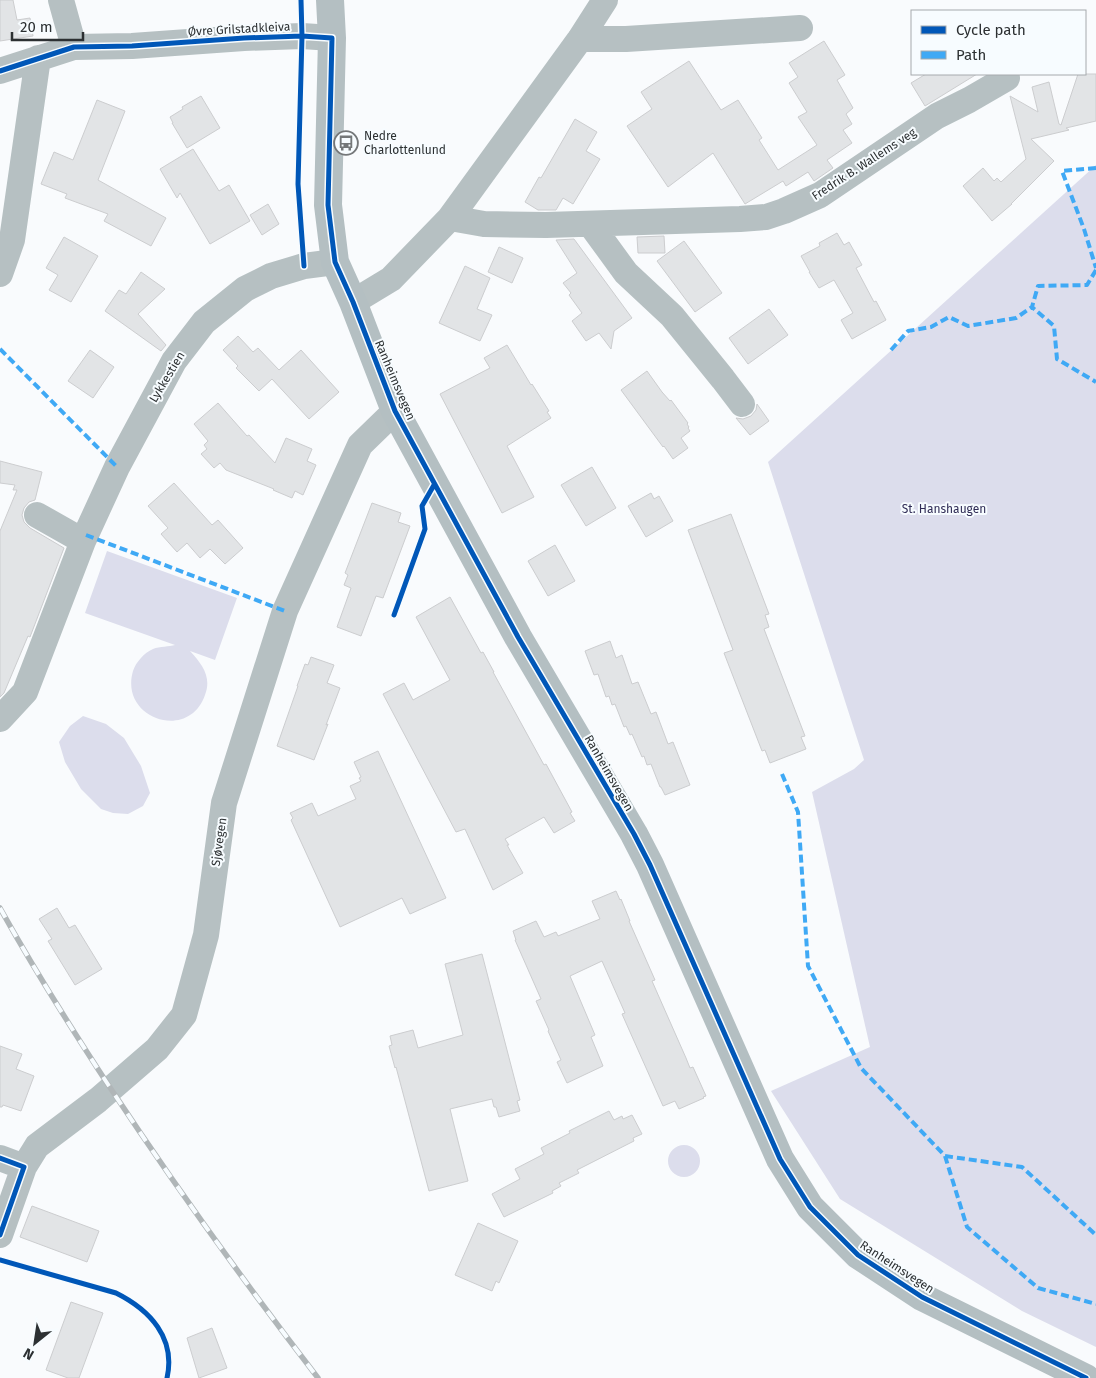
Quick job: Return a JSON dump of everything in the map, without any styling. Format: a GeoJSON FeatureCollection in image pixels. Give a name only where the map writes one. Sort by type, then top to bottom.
{"type":"FeatureCollection","features":[{"type":"Feature","properties":{"kind":"street"},"geometry":{"type":"LineString","coordinates":[[61,0],[74,47]]}},
{"type":"Feature","properties":{"kind":"street","name":"Ranheimsvegen"},"geometry":{"type":"LineString","coordinates":[[330,0],[332,38],[328,205],[335,262],[353,302],[395,411],[518,637],[650,865],[780,1159],[810,1207],[858,1255],[922,1296],[1086,1378]]}},
{"type":"Feature","properties":{"kind":"street"},"geometry":{"type":"LineString","coordinates":[[353,302],[391,279],[450,218],[580,39],[605,0]]}},
{"type":"Feature","properties":{"kind":"street"},"geometry":{"type":"LineString","coordinates":[[580,39],[626,39],[800,28]]}},
{"type":"Feature","properties":{"kind":"street","name":"Øvre Grilstadkleiva"},"geometry":{"type":"LineString","coordinates":[[0,71],[74,47],[132,46],[244,38],[302,36],[332,38]]}},
{"type":"Feature","properties":{"kind":"street"},"geometry":{"type":"LineString","coordinates":[[0,274],[12,240],[38,58]]}},
{"type":"Feature","properties":{"kind":"street","name":"Fredrik B. Wallems veg"},"geometry":{"type":"LineString","coordinates":[[450,218],[484,224],[591,225],[766,217],[820,195],[938,116],[1007,78]]}},
{"type":"Feature","properties":{"kind":"street"},"geometry":{"type":"LineString","coordinates":[[591,225],[626,273],[672,316],[742,404]]}},
{"type":"Feature","properties":{"kind":"street","name":"Lykkestien"},"geometry":{"type":"LineString","coordinates":[[0,719],[26,692],[83,541],[117,467],[174,360],[204,322],[245,289],[271,276],[304,266],[335,262]]}},
{"type":"Feature","properties":{"kind":"street","name":"Sjøvegen"},"geometry":{"type":"LineString","coordinates":[[0,1234],[12,1162],[37,1146],[98,1100],[157,1049],[184,1015],[206,935],[224,803],[286,611],[360,445],[395,411]]}},
{"type":"Feature","properties":{"kind":"street"},"geometry":{"type":"LineString","coordinates":[[37,515],[83,541]]}},
{"type":"Feature","properties":{"kind":"green space","name":"St. Hanshaugen"},"geometry":{"type":"Polygon","coordinates":[[[1096,165],[1096,1347],[1022,1311],[840,1199],[771,1091],[870,1047],[812,792],[854,769],[864,760],[768,462],[1096,165]]]}},
{"type":"Feature","properties":{"kind":"green space"},"geometry":{"type":"Polygon","coordinates":[[[107,551],[237,598],[215,660],[190,651],[205,671],[207,688],[197,709],[185,718],[171,721],[158,719],[145,712],[136,702],[131,688],[133,671],[144,655],[156,648],[175,645],[85,613],[107,551]]]}},
{"type":"Feature","properties":{"kind":"green space"},"geometry":{"type":"Polygon","coordinates":[[[83,716],[106,724],[124,738],[141,766],[150,793],[143,806],[128,814],[113,813],[101,809],[81,789],[65,762],[59,742],[70,726],[83,716]]]}},
{"type":"Feature","properties":{"kind":"green space"},"geometry":{"type":"Polygon","coordinates":[[[684,1145],[690,1146],[695,1150],[699,1155],[699,1167],[695,1172],[690,1176],[684,1177],[678,1176],[673,1172],[669,1167],[668,1161],[669,1155],[673,1150],[678,1146],[684,1145]]]}},
{"type":"Feature","properties":{"kind":"building"},"geometry":{"type":"Polygon","coordinates":[[[0,0],[13,0],[17,20],[30,18],[33,36],[0,41],[0,0]]]}},
{"type":"Feature","properties":{"kind":"building"},"geometry":{"type":"Polygon","coordinates":[[[824,41],[845,75],[837,80],[853,108],[846,114],[852,124],[843,130],[852,143],[827,160],[833,168],[814,181],[808,172],[786,186],[783,181],[745,204],[713,153],[668,187],[627,126],[652,109],[641,92],[689,61],[721,110],[738,100],[762,138],[759,140],[778,170],[817,145],[798,117],[807,112],[789,83],[798,77],[789,63],[824,41]]]}},
{"type":"Feature","properties":{"kind":"building"},"geometry":{"type":"Polygon","coordinates":[[[1096,74],[1096,121],[1031,139],[1054,161],[1012,204],[992,221],[963,186],[983,168],[994,181],[997,178],[1001,182],[1026,159],[1010,96],[1038,112],[1032,87],[1049,82],[1059,124],[1061,125],[1078,75],[1096,74]]]}},
{"type":"Feature","properties":{"kind":"building"},"geometry":{"type":"Polygon","coordinates":[[[924,75],[975,75],[925,106],[911,83],[924,75]]]}},
{"type":"Feature","properties":{"kind":"building"},"geometry":{"type":"Polygon","coordinates":[[[201,96],[220,128],[187,148],[170,117],[183,109],[182,107],[201,96]]]}},
{"type":"Feature","properties":{"kind":"building"},"geometry":{"type":"Polygon","coordinates":[[[97,100],[125,111],[98,180],[166,218],[151,246],[104,221],[108,214],[65,198],[67,194],[41,184],[54,152],[73,160],[97,100]]]}},
{"type":"Feature","properties":{"kind":"building"},"geometry":{"type":"Polygon","coordinates":[[[575,119],[597,132],[586,151],[600,159],[573,204],[563,198],[556,210],[538,210],[525,202],[575,119]]]}},
{"type":"Feature","properties":{"kind":"building"},"geometry":{"type":"Polygon","coordinates":[[[193,149],[219,191],[229,185],[250,221],[210,244],[180,193],[177,198],[160,169],[193,149]]]}},
{"type":"Feature","properties":{"kind":"building"},"geometry":{"type":"Polygon","coordinates":[[[268,204],[279,224],[262,235],[250,215],[268,204]]]}},
{"type":"Feature","properties":{"kind":"building"},"geometry":{"type":"Polygon","coordinates":[[[837,233],[844,245],[849,242],[862,265],[856,268],[886,320],[852,339],[841,320],[853,313],[834,280],[819,288],[801,256],[820,246],[819,243],[837,233]]]}},
{"type":"Feature","properties":{"kind":"building"},"geometry":{"type":"Polygon","coordinates":[[[664,236],[665,253],[638,253],[637,237],[664,236]]]}},
{"type":"Feature","properties":{"kind":"building"},"geometry":{"type":"Polygon","coordinates":[[[64,237],[98,256],[71,302],[49,290],[58,275],[46,268],[64,237]]]}},
{"type":"Feature","properties":{"kind":"building"},"geometry":{"type":"Polygon","coordinates":[[[574,239],[632,318],[614,331],[611,349],[599,333],[586,341],[572,321],[582,313],[563,283],[577,273],[556,240],[574,239]]]}},
{"type":"Feature","properties":{"kind":"building"},"geometry":{"type":"Polygon","coordinates":[[[684,241],[722,293],[695,312],[657,261],[684,241]]]}},
{"type":"Feature","properties":{"kind":"building"},"geometry":{"type":"Polygon","coordinates":[[[499,247],[523,258],[512,283],[488,272],[499,247]]]}},
{"type":"Feature","properties":{"kind":"building"},"geometry":{"type":"Polygon","coordinates":[[[465,266],[490,278],[477,309],[492,315],[480,341],[439,323],[465,266]]]}},
{"type":"Feature","properties":{"kind":"building"},"geometry":{"type":"Polygon","coordinates":[[[141,272],[165,289],[138,314],[166,345],[161,351],[105,311],[119,290],[126,294],[141,272]]]}},
{"type":"Feature","properties":{"kind":"building"},"geometry":{"type":"Polygon","coordinates":[[[769,309],[788,335],[748,364],[729,338],[769,309]]]}},
{"type":"Feature","properties":{"kind":"building"},"geometry":{"type":"Polygon","coordinates":[[[238,336],[253,352],[258,348],[279,370],[301,350],[339,392],[309,419],[272,379],[259,391],[236,368],[238,366],[223,350],[238,336]]]}},
{"type":"Feature","properties":{"kind":"building"},"geometry":{"type":"Polygon","coordinates":[[[507,345],[549,411],[547,412],[551,418],[507,446],[534,497],[502,513],[440,394],[490,368],[484,358],[507,345]]]}},
{"type":"Feature","properties":{"kind":"building"},"geometry":{"type":"Polygon","coordinates":[[[90,350],[114,367],[93,398],[68,381],[90,350]]]}},
{"type":"Feature","properties":{"kind":"building"},"geometry":{"type":"Polygon","coordinates":[[[647,371],[688,423],[690,431],[681,438],[688,448],[673,459],[621,390],[647,371]]]}},
{"type":"Feature","properties":{"kind":"building"},"geometry":{"type":"Polygon","coordinates":[[[218,403],[247,436],[249,435],[275,463],[286,438],[312,449],[307,461],[316,465],[303,495],[295,491],[292,498],[226,470],[220,463],[214,468],[201,454],[207,449],[204,445],[208,441],[194,424],[218,403]]]}},
{"type":"Feature","properties":{"kind":"building"},"geometry":{"type":"Polygon","coordinates":[[[757,404],[769,421],[750,435],[736,418],[743,419],[751,416],[756,410],[757,404]]]}},
{"type":"Feature","properties":{"kind":"building"},"geometry":{"type":"Polygon","coordinates":[[[0,461],[42,472],[35,500],[29,502],[24,508],[22,515],[24,522],[30,528],[64,548],[30,637],[28,636],[4,693],[0,697],[0,531],[17,490],[13,490],[15,485],[0,483],[0,461]]]}},
{"type":"Feature","properties":{"kind":"building"},"geometry":{"type":"Polygon","coordinates":[[[592,467],[616,508],[586,526],[561,485],[592,467]]]}},
{"type":"Feature","properties":{"kind":"building"},"geometry":{"type":"Polygon","coordinates":[[[174,483],[212,525],[218,520],[243,548],[225,564],[210,549],[200,558],[187,543],[177,552],[161,534],[168,528],[148,506],[174,483]]]}},
{"type":"Feature","properties":{"kind":"building"},"geometry":{"type":"Polygon","coordinates":[[[651,493],[654,499],[659,496],[673,521],[646,537],[628,506],[651,493]]]}},
{"type":"Feature","properties":{"kind":"building"},"geometry":{"type":"Polygon","coordinates":[[[372,503],[401,513],[398,522],[410,526],[383,598],[376,596],[361,636],[337,627],[351,588],[344,585],[348,575],[345,573],[372,503]]]}},
{"type":"Feature","properties":{"kind":"building"},"geometry":{"type":"Polygon","coordinates":[[[731,514],[769,614],[765,615],[769,627],[764,629],[805,736],[801,737],[806,749],[770,763],[765,750],[762,751],[724,653],[733,650],[688,530],[731,514]]]}},
{"type":"Feature","properties":{"kind":"building"},"geometry":{"type":"Polygon","coordinates":[[[555,545],[575,581],[548,596],[528,561],[555,545]]]}},
{"type":"Feature","properties":{"kind":"building"},"geometry":{"type":"Polygon","coordinates":[[[450,597],[481,653],[483,652],[544,765],[546,764],[575,821],[554,833],[544,817],[505,839],[523,873],[493,890],[465,829],[456,832],[383,694],[404,683],[413,700],[450,680],[416,617],[450,597]]]}},
{"type":"Feature","properties":{"kind":"building"},"geometry":{"type":"Polygon","coordinates":[[[610,641],[616,658],[622,655],[632,684],[638,682],[651,714],[656,712],[668,744],[673,742],[690,785],[665,795],[651,764],[647,765],[632,734],[630,735],[626,726],[624,727],[615,704],[612,705],[609,696],[606,697],[598,674],[594,675],[585,651],[610,641]]]}},
{"type":"Feature","properties":{"kind":"building"},"geometry":{"type":"Polygon","coordinates":[[[311,657],[334,665],[327,683],[340,688],[314,760],[277,746],[305,664],[308,665],[311,657]]]}},
{"type":"Feature","properties":{"kind":"building"},"geometry":{"type":"Polygon","coordinates":[[[378,751],[446,898],[410,914],[402,898],[340,927],[291,820],[293,818],[290,813],[312,803],[318,816],[356,799],[350,786],[361,781],[359,778],[361,777],[354,762],[378,751]]]}},
{"type":"Feature","properties":{"kind":"building"},"geometry":{"type":"Polygon","coordinates":[[[616,891],[655,980],[652,981],[690,1068],[693,1067],[706,1096],[679,1109],[675,1101],[663,1106],[622,1014],[625,1013],[602,961],[570,976],[595,1035],[591,1037],[603,1066],[567,1083],[557,1062],[561,1060],[536,1001],[541,999],[515,940],[513,931],[536,921],[544,937],[556,932],[558,936],[600,919],[592,901],[616,891]]]}},
{"type":"Feature","properties":{"kind":"building"},"geometry":{"type":"Polygon","coordinates":[[[57,908],[69,928],[75,925],[102,969],[75,985],[48,941],[52,939],[39,919],[57,908]]]}},
{"type":"Feature","properties":{"kind":"building"},"geometry":{"type":"Polygon","coordinates":[[[482,954],[520,1100],[517,1101],[520,1111],[499,1117],[492,1099],[450,1109],[468,1181],[429,1191],[389,1046],[392,1045],[390,1036],[413,1030],[418,1048],[463,1035],[445,964],[482,954]]]}},
{"type":"Feature","properties":{"kind":"building"},"geometry":{"type":"Polygon","coordinates":[[[0,1046],[22,1054],[16,1069],[34,1076],[21,1111],[3,1105],[0,1107],[0,1046]]]}},
{"type":"Feature","properties":{"kind":"building"},"geometry":{"type":"Polygon","coordinates":[[[609,1111],[614,1120],[622,1116],[623,1119],[632,1115],[642,1134],[633,1138],[634,1141],[577,1170],[579,1173],[559,1183],[561,1186],[552,1191],[553,1193],[504,1217],[492,1194],[520,1179],[515,1169],[544,1154],[541,1148],[570,1133],[569,1131],[609,1111]]]}},
{"type":"Feature","properties":{"kind":"building"},"geometry":{"type":"Polygon","coordinates":[[[32,1206],[99,1231],[87,1262],[20,1237],[32,1206]]]}},
{"type":"Feature","properties":{"kind":"building"},"geometry":{"type":"Polygon","coordinates":[[[478,1223],[518,1241],[499,1283],[496,1281],[492,1291],[455,1275],[478,1223]]]}},
{"type":"Feature","properties":{"kind":"building"},"geometry":{"type":"Polygon","coordinates":[[[71,1302],[103,1313],[79,1378],[68,1378],[46,1370],[71,1302]]]}},
{"type":"Feature","properties":{"kind":"building"},"geometry":{"type":"Polygon","coordinates":[[[212,1328],[227,1368],[199,1378],[187,1338],[212,1328]]]}},
{"type":"Feature","properties":{"kind":"railway"},"geometry":{"type":"LineString","coordinates":[[0,908],[53,998],[159,1160],[211,1234],[318,1378]]}},
{"type":"Feature","properties":{"kind":"marked path"},"geometry":{"type":"LineString","coordinates":[[1096,168],[1062,171],[1084,229],[1096,268]]}},
{"type":"Feature","properties":{"kind":"marked path"},"geometry":{"type":"LineString","coordinates":[[1096,270],[1087,285],[1038,286],[1032,307],[1054,326],[1057,359],[1096,382]]}},
{"type":"Feature","properties":{"kind":"marked path"},"geometry":{"type":"LineString","coordinates":[[891,350],[908,331],[931,327],[949,317],[968,326],[1016,318],[1032,307]]}},
{"type":"Feature","properties":{"kind":"marked path"},"geometry":{"type":"LineString","coordinates":[[0,349],[117,467]]}},
{"type":"Feature","properties":{"kind":"marked path"},"geometry":{"type":"LineString","coordinates":[[86,535],[285,611]]}},
{"type":"Feature","properties":{"kind":"marked path"},"geometry":{"type":"LineString","coordinates":[[782,774],[798,812],[808,966],[861,1068],[945,1156],[967,1227],[1038,1288],[1096,1304]]}},
{"type":"Feature","properties":{"kind":"marked path"},"geometry":{"type":"LineString","coordinates":[[945,1156],[1022,1167],[1096,1235]]}},
{"type":"Feature","properties":{"kind":"cycle path"},"geometry":{"type":"LineString","coordinates":[[301,0],[302,36],[298,184],[304,266]]}},
{"type":"Feature","properties":{"kind":"cycle path"},"geometry":{"type":"LineString","coordinates":[[0,71],[74,47],[132,46],[244,38],[302,36],[332,38],[328,205],[335,262],[353,302],[395,411],[518,637],[634,834],[650,865],[780,1159],[810,1207],[858,1255],[922,1297],[1086,1378]]}},
{"type":"Feature","properties":{"kind":"cycle path"},"geometry":{"type":"LineString","coordinates":[[394,615],[425,529],[422,506],[434,485]]}},
{"type":"Feature","properties":{"kind":"cycle path"},"geometry":{"type":"LineString","coordinates":[[0,1158],[24,1167],[0,1235]]}},
{"type":"Feature","properties":{"kind":"cycle path"},"geometry":{"type":"LineString","coordinates":[[0,1260],[116,1293],[140,1308],[158,1327],[164,1338],[168,1350],[167,1378]]}},
{"type":"Feature","properties":{"kind":"place","name":"Nedre Charlottenlund"},"geometry":{"type":"Point","coordinates":[346,143]}}]}
